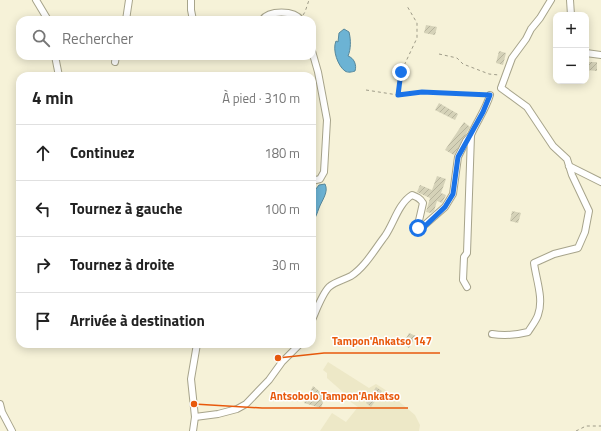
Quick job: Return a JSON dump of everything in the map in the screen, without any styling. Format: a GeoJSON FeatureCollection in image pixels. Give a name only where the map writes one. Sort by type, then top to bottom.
{"type":"FeatureCollection","features":[{"type":"Feature","properties":{"kind":"street"},"geometry":{"type":"LineString","coordinates":[[36,0],[46,16]]}},
{"type":"Feature","properties":{"kind":"street"},"geometry":{"type":"LineString","coordinates":[[127,16],[129,0]]}},
{"type":"Feature","properties":{"kind":"street"},"geometry":{"type":"LineString","coordinates":[[191,0],[192,16]]}},
{"type":"Feature","properties":{"kind":"street"},"geometry":{"type":"LineString","coordinates":[[492,334],[502,336],[517,335],[528,332],[538,315],[540,295],[534,262],[554,254],[578,248],[585,232],[589,212],[572,175],[567,159],[553,146],[527,107],[501,88],[512,58],[551,0]]}},
{"type":"Feature","properties":{"kind":"street"},"geometry":{"type":"LineString","coordinates":[[570,0],[570,12]]}},
{"type":"Feature","properties":{"kind":"street"},"geometry":{"type":"LineString","coordinates":[[266,16],[273,13],[294,14],[296,16]]}},
{"type":"Feature","properties":{"kind":"street"},"geometry":{"type":"LineString","coordinates":[[589,53],[601,55]]}},
{"type":"Feature","properties":{"kind":"street"},"geometry":{"type":"LineString","coordinates":[[56,60],[58,72]]}},
{"type":"Feature","properties":{"kind":"street"},"geometry":{"type":"LineString","coordinates":[[315,60],[327,120],[324,172],[320,179],[316,180]]}},
{"type":"Feature","properties":{"kind":"street"},"geometry":{"type":"LineString","coordinates":[[316,312],[329,288],[338,281],[351,276],[359,269],[387,234],[407,198],[412,196],[417,197],[421,199],[423,203],[418,225],[420,229],[423,228],[445,207],[453,194],[458,157],[487,104],[490,95]]}},
{"type":"Feature","properties":{"kind":"street"},"geometry":{"type":"LineString","coordinates":[[467,287],[463,280],[464,257],[467,253],[471,135]]}},
{"type":"Feature","properties":{"kind":"street"},"geometry":{"type":"LineString","coordinates":[[569,166],[601,182]]}},
{"type":"Feature","properties":{"kind":"street"},"geometry":{"type":"LineString","coordinates":[[193,431],[195,417],[191,379],[196,348]]}},
{"type":"Feature","properties":{"kind":"street"},"geometry":{"type":"LineString","coordinates":[[195,417],[218,414],[237,409],[246,404],[296,348]]}},
{"type":"Feature","properties":{"kind":"street"},"geometry":{"type":"LineString","coordinates":[[0,404],[2,412],[12,431]]}},
{"type":"Feature","properties":{"kind":"path"},"geometry":{"type":"LineString","coordinates":[[302,16],[309,0]]}},
{"type":"Feature","properties":{"kind":"path"},"geometry":{"type":"LineString","coordinates":[[398,95],[401,72],[417,38],[417,23],[407,6]]}},
{"type":"Feature","properties":{"kind":"path"},"geometry":{"type":"LineString","coordinates":[[440,54],[457,58],[463,64],[489,74],[505,75]]}},
{"type":"Feature","properties":{"kind":"path"},"geometry":{"type":"LineString","coordinates":[[366,90],[398,95],[422,92],[490,95]]}},
{"type":"Feature","properties":{"kind":"path"},"geometry":{"type":"LineString","coordinates":[[576,431],[586,426],[601,426]]}},
{"type":"Feature","properties":{"kind":"shaded area"},"geometry":{"type":"Polygon","coordinates":[[[328,362],[369,388],[376,384],[384,389],[415,415],[420,425],[419,431],[320,431],[332,413],[346,422],[358,407],[342,396],[344,393],[327,378],[327,373],[323,370],[328,362]]]}},
{"type":"Feature","properties":{"kind":"water"},"geometry":{"type":"Polygon","coordinates":[[[344,29],[349,32],[350,35],[348,56],[352,58],[356,69],[355,71],[351,72],[346,72],[342,69],[335,53],[335,45],[336,41],[338,42],[339,33],[344,29]]]}},
{"type":"Feature","properties":{"kind":"water"},"geometry":{"type":"Polygon","coordinates":[[[325,184],[326,190],[325,196],[316,215],[316,189],[319,185],[325,184]]]}},
{"type":"Feature","properties":{"kind":"building"},"geometry":{"type":"Polygon","coordinates":[[[426,25],[437,27],[435,35],[424,33],[426,25]]]}},
{"type":"Feature","properties":{"kind":"building"},"geometry":{"type":"Polygon","coordinates":[[[499,51],[506,53],[503,65],[496,63],[499,51]]]}},
{"type":"Feature","properties":{"kind":"building"},"geometry":{"type":"Polygon","coordinates":[[[589,62],[597,62],[597,71],[589,70],[589,62]]]}},
{"type":"Feature","properties":{"kind":"building"},"geometry":{"type":"Polygon","coordinates":[[[439,103],[458,114],[455,120],[435,110],[439,103]]]}},
{"type":"Feature","properties":{"kind":"building"},"geometry":{"type":"Polygon","coordinates":[[[464,122],[470,127],[454,155],[445,150],[464,122]]]}},
{"type":"Feature","properties":{"kind":"building"},"geometry":{"type":"Polygon","coordinates":[[[437,176],[446,179],[441,193],[446,195],[442,203],[437,201],[434,211],[431,213],[426,212],[430,198],[417,192],[420,185],[432,190],[437,176]]]}},
{"type":"Feature","properties":{"kind":"building"},"geometry":{"type":"Polygon","coordinates":[[[512,211],[521,213],[518,223],[510,221],[512,211]]]}},
{"type":"Feature","properties":{"kind":"building"},"geometry":{"type":"Polygon","coordinates":[[[409,333],[416,336],[409,348],[403,344],[409,333]]]}},
{"type":"Feature","properties":{"kind":"building"},"geometry":{"type":"Polygon","coordinates":[[[313,386],[325,396],[321,408],[304,403],[313,386]]]}},
{"type":"Feature","properties":{"kind":"building"},"geometry":{"type":"Polygon","coordinates":[[[376,387],[382,391],[371,407],[366,403],[376,387]]]}},
{"type":"Feature","properties":{"kind":"place","name":"Tampon'Ankatso 147"},"geometry":{"type":"Point","coordinates":[278,358]}},
{"type":"Feature","properties":{"kind":"place","name":"Antsobolo Tampon'Ankatso"},"geometry":{"type":"Point","coordinates":[194,404]}},
{"type":"Feature","properties":{"kind":"route"},"geometry":{"type":"LineString","coordinates":[[401,72],[398,95],[422,92],[490,95],[483,112],[471,135],[461,149],[458,157],[453,194],[445,207],[423,228],[418,228]]}}]}
